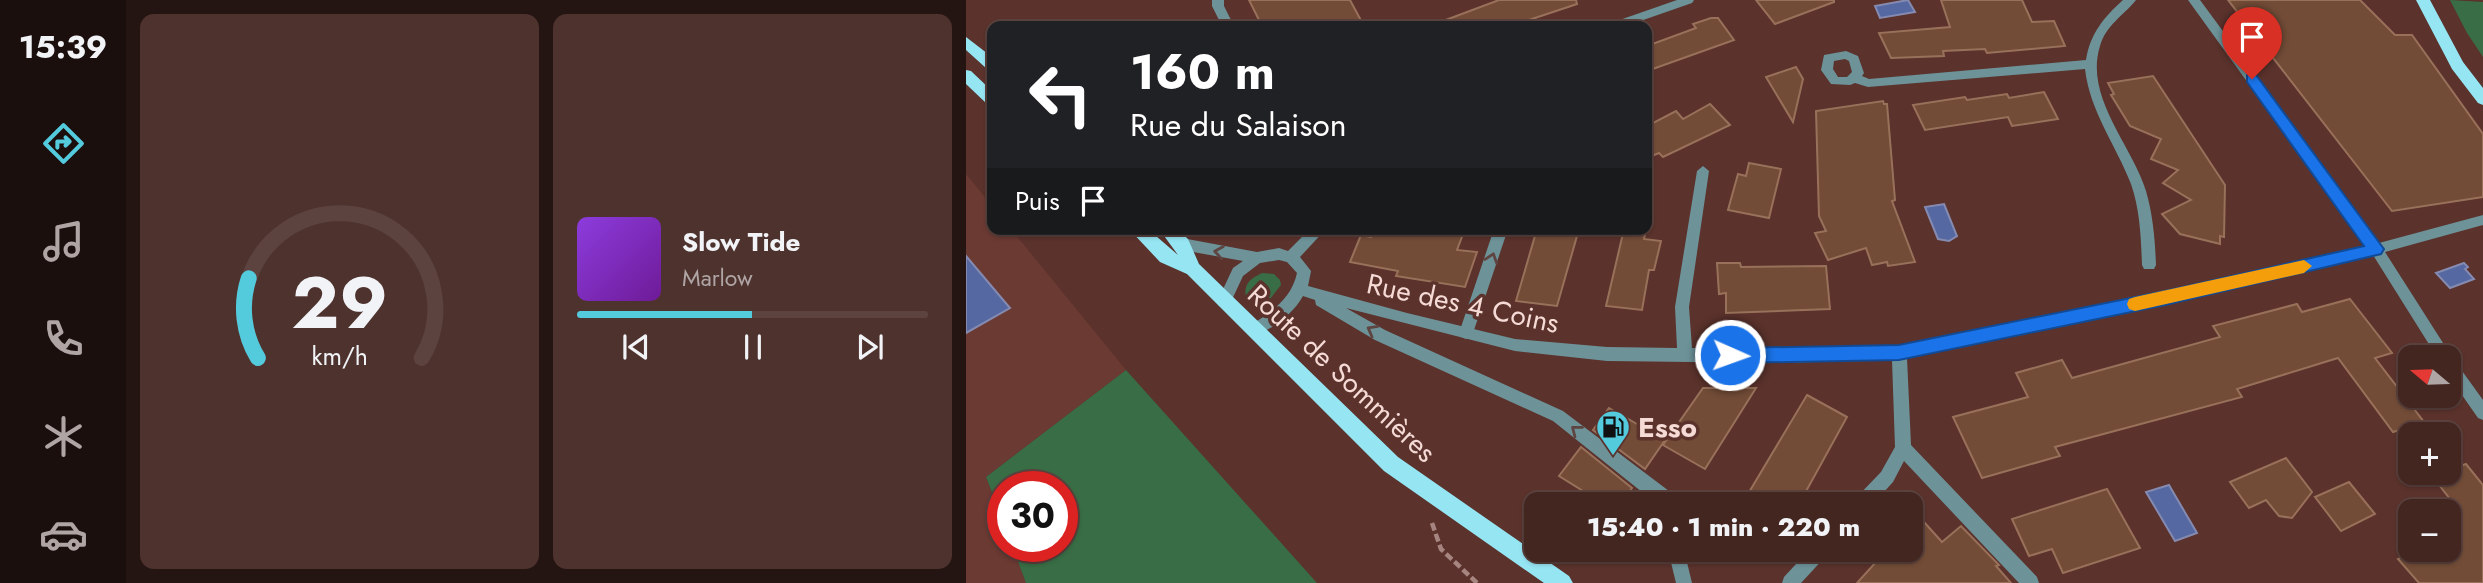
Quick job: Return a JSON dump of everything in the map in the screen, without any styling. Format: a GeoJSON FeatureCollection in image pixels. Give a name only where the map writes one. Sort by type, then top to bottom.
{"type":"FeatureCollection","features":[{"type":"Feature","properties":{"kind":"main road"},"geometry":{"type":"LineString","coordinates":[[2423,0],[2458,65],[2483,99]]}},
{"type":"Feature","properties":{"kind":"main road"},"geometry":{"type":"LineString","coordinates":[[966,43],[987,61]]}},
{"type":"Feature","properties":{"kind":"main road"},"geometry":{"type":"LineString","coordinates":[[966,75],[987,95]]}},
{"type":"Feature","properties":{"kind":"main road"},"geometry":{"type":"LineString","coordinates":[[1143,235],[1166,257],[1193,269]]}},
{"type":"Feature","properties":{"kind":"main road"},"geometry":{"type":"LineString","coordinates":[[1173,235],[1182,244],[1193,269]]}},
{"type":"Feature","properties":{"kind":"main road","name":"Route de Sommières"},"geometry":{"type":"LineString","coordinates":[[1193,269],[1391,464],[1562,583]]}},
{"type":"Feature","properties":{"kind":"street"},"geometry":{"type":"LineString","coordinates":[[1218,0],[1217,6],[1225,21]]}},
{"type":"Feature","properties":{"kind":"street"},"geometry":{"type":"LineString","coordinates":[[1629,21],[1688,0]]}},
{"type":"Feature","properties":{"kind":"street"},"geometry":{"type":"LineString","coordinates":[[2130,0],[2104,25],[2089,64],[2099,103],[2137,183],[2150,265]]}},
{"type":"Feature","properties":{"kind":"street"},"geometry":{"type":"LineString","coordinates":[[2194,0],[2376,249],[2437,345]]}},
{"type":"Feature","properties":{"kind":"street"},"geometry":{"type":"LineString","coordinates":[[1854,78],[1868,83],[2089,64]]}},
{"type":"Feature","properties":{"kind":"street"},"geometry":{"type":"LineString","coordinates":[[1685,354],[1682,307],[1703,171]]}},
{"type":"Feature","properties":{"kind":"street","name":"Rue des 4 Coins"},"geometry":{"type":"LineString","coordinates":[[1302,290],[1515,345],[1607,354],[1775,356],[1899,353],[2165,298],[2376,249],[2483,220]]}},
{"type":"Feature","properties":{"kind":"street"},"geometry":{"type":"LineString","coordinates":[[1291,257],[1313,235]]}},
{"type":"Feature","properties":{"kind":"street"},"geometry":{"type":"LineString","coordinates":[[1466,333],[1499,235]]}},
{"type":"Feature","properties":{"kind":"street"},"geometry":{"type":"LineString","coordinates":[[1182,244],[1257,258],[1279,254],[1291,257],[1304,271],[1302,290],[1282,311],[1254,330]]}},
{"type":"Feature","properties":{"kind":"street"},"geometry":{"type":"LineString","coordinates":[[1224,302],[1238,272],[1257,258]]}},
{"type":"Feature","properties":{"kind":"street"},"geometry":{"type":"LineString","coordinates":[[1302,290],[1380,335],[1558,416],[1657,492]]}},
{"type":"Feature","properties":{"kind":"street"},"geometry":{"type":"LineString","coordinates":[[1873,492],[1887,477],[1903,448],[1899,353]]}},
{"type":"Feature","properties":{"kind":"street"},"geometry":{"type":"LineString","coordinates":[[2461,381],[2483,413]]}},
{"type":"Feature","properties":{"kind":"street"},"geometry":{"type":"LineString","coordinates":[[1903,448],[2031,583]]}},
{"type":"Feature","properties":{"kind":"street"},"geometry":{"type":"LineString","coordinates":[[1679,562],[1684,583]]}},
{"type":"Feature","properties":{"kind":"street"},"geometry":{"type":"LineString","coordinates":[[1790,583],[1809,562]]}},
{"type":"Feature","properties":{"kind":"path"},"geometry":{"type":"LineString","coordinates":[[1417,483],[1441,549],[1476,583]]}},
{"type":"Feature","properties":{"kind":"shaded area"},"geometry":{"type":"Polygon","coordinates":[[[966,174],[987,200],[987,235],[1016,235],[1126,370],[994,471],[987,471],[987,562],[1018,562],[1026,583],[966,583],[966,174]]]}},
{"type":"Feature","properties":{"kind":"green space"},"geometry":{"type":"Polygon","coordinates":[[[2450,0],[2483,2],[2483,57],[2467,33],[2450,0]]]}},
{"type":"Feature","properties":{"kind":"green space"},"geometry":{"type":"Polygon","coordinates":[[[1262,273],[1274,274],[1281,285],[1270,299],[1253,302],[1246,297],[1246,288],[1251,279],[1262,273]]]}},
{"type":"Feature","properties":{"kind":"green space"},"geometry":{"type":"Polygon","coordinates":[[[1126,370],[1317,583],[1026,583],[1018,562],[1078,562],[1078,471],[994,471],[1126,370]]]}},
{"type":"Feature","properties":{"kind":"water"},"geometry":{"type":"Polygon","coordinates":[[[1908,0],[1915,12],[1880,18],[1875,6],[1908,0]]]}},
{"type":"Feature","properties":{"kind":"water"},"geometry":{"type":"Polygon","coordinates":[[[1944,204],[1957,236],[1949,241],[1938,239],[1925,207],[1944,204]]]}},
{"type":"Feature","properties":{"kind":"water"},"geometry":{"type":"Polygon","coordinates":[[[966,256],[1010,308],[966,333],[966,256]]]}},
{"type":"Feature","properties":{"kind":"water"},"geometry":{"type":"Polygon","coordinates":[[[2464,263],[2468,267],[2465,269],[2474,279],[2450,288],[2436,273],[2464,263]]]}},
{"type":"Feature","properties":{"kind":"water"},"geometry":{"type":"Polygon","coordinates":[[[2169,485],[2197,533],[2175,541],[2146,492],[2169,485]]]}},
{"type":"Feature","properties":{"kind":"building"},"geometry":{"type":"Polygon","coordinates":[[[1249,0],[1350,0],[1361,21],[1260,21],[1249,0]]]}},
{"type":"Feature","properties":{"kind":"building"},"geometry":{"type":"Polygon","coordinates":[[[1499,0],[1576,0],[1577,4],[1526,21],[1443,21],[1499,0]]]}},
{"type":"Feature","properties":{"kind":"building"},"geometry":{"type":"Polygon","coordinates":[[[1756,0],[1834,0],[1834,2],[1775,24],[1756,0]]]}},
{"type":"Feature","properties":{"kind":"building"},"geometry":{"type":"Polygon","coordinates":[[[1941,0],[2022,0],[2032,22],[2054,21],[2065,46],[1987,53],[1985,49],[1943,51],[1944,56],[1891,58],[1879,33],[1950,27],[1941,0]]]}},
{"type":"Feature","properties":{"kind":"building"},"geometry":{"type":"Polygon","coordinates":[[[2228,0],[2360,0],[2395,35],[2412,35],[2483,134],[2483,197],[2392,211],[2228,0]]]}},
{"type":"Feature","properties":{"kind":"building"},"geometry":{"type":"Polygon","coordinates":[[[1718,18],[1734,40],[1652,69],[1652,44],[1696,28],[1693,24],[1718,18]]]}},
{"type":"Feature","properties":{"kind":"building"},"geometry":{"type":"Polygon","coordinates":[[[1796,67],[1803,79],[1793,122],[1766,77],[1796,67]]]}},
{"type":"Feature","properties":{"kind":"building"},"geometry":{"type":"Polygon","coordinates":[[[2153,76],[2225,185],[2224,237],[2220,236],[2220,244],[2180,234],[2162,214],[2191,200],[2163,183],[2178,170],[2151,159],[2161,139],[2130,126],[2111,95],[2114,94],[2108,83],[2153,76]]]}},
{"type":"Feature","properties":{"kind":"building"},"geometry":{"type":"Polygon","coordinates":[[[2044,92],[2058,119],[2012,126],[2008,117],[1925,130],[1913,105],[1965,97],[1967,100],[2007,94],[2009,98],[2044,92]]]}},
{"type":"Feature","properties":{"kind":"building"},"geometry":{"type":"Polygon","coordinates":[[[1883,101],[1887,104],[1895,200],[1892,201],[1915,262],[1888,266],[1887,262],[1872,265],[1866,248],[1828,260],[1815,233],[1826,231],[1819,216],[1816,111],[1883,101]]]}},
{"type":"Feature","properties":{"kind":"building"},"geometry":{"type":"Polygon","coordinates":[[[1710,104],[1730,125],[1663,157],[1659,153],[1652,156],[1652,123],[1676,111],[1683,119],[1710,104]]]}},
{"type":"Feature","properties":{"kind":"building"},"geometry":{"type":"Polygon","coordinates":[[[1749,163],[1781,169],[1769,218],[1728,210],[1738,174],[1746,176],[1749,163]]]}},
{"type":"Feature","properties":{"kind":"building"},"geometry":{"type":"Polygon","coordinates":[[[1361,235],[1463,235],[1457,250],[1477,252],[1465,287],[1396,276],[1398,271],[1350,262],[1361,235]]]}},
{"type":"Feature","properties":{"kind":"building"},"geometry":{"type":"Polygon","coordinates":[[[1535,235],[1577,235],[1557,306],[1516,301],[1535,235]]]}},
{"type":"Feature","properties":{"kind":"building"},"geometry":{"type":"Polygon","coordinates":[[[1623,235],[1645,235],[1644,239],[1661,241],[1654,270],[1649,270],[1642,310],[1606,306],[1623,235]]]}},
{"type":"Feature","properties":{"kind":"building"},"geometry":{"type":"Polygon","coordinates":[[[1717,263],[1740,263],[1741,267],[1826,266],[1830,309],[1726,313],[1726,293],[1719,294],[1717,263]]]}},
{"type":"Feature","properties":{"kind":"building"},"geometry":{"type":"Polygon","coordinates":[[[2350,299],[2392,353],[2375,358],[2398,388],[2398,408],[2413,408],[2424,422],[2398,422],[2398,430],[2393,432],[2338,358],[2237,389],[2242,397],[2055,447],[2060,456],[1982,478],[1953,417],[2028,397],[2016,373],[2062,360],[2072,378],[2220,337],[2213,326],[2297,304],[2302,312],[2350,299]]]}},
{"type":"Feature","properties":{"kind":"building"},"geometry":{"type":"Polygon","coordinates":[[[1703,388],[1756,388],[1705,469],[1663,445],[1703,388]]]}},
{"type":"Feature","properties":{"kind":"building"},"geometry":{"type":"Polygon","coordinates":[[[1807,395],[1847,417],[1806,492],[1749,492],[1807,395]]]}},
{"type":"Feature","properties":{"kind":"building"},"geometry":{"type":"Polygon","coordinates":[[[1609,408],[1665,440],[1645,469],[1593,430],[1609,408]]]}},
{"type":"Feature","properties":{"kind":"building"},"geometry":{"type":"Polygon","coordinates":[[[1581,447],[1632,488],[1629,492],[1585,492],[1559,476],[1581,447]]]}},
{"type":"Feature","properties":{"kind":"building"},"geometry":{"type":"Polygon","coordinates":[[[2286,458],[2312,492],[2292,518],[2279,516],[2266,500],[2249,508],[2230,482],[2286,458]]]}},
{"type":"Feature","properties":{"kind":"building"},"geometry":{"type":"Polygon","coordinates":[[[2466,464],[2483,485],[2483,583],[2419,583],[2401,562],[2461,562],[2461,499],[2450,499],[2439,485],[2461,485],[2461,466],[2466,464]]]}},
{"type":"Feature","properties":{"kind":"building"},"geometry":{"type":"Polygon","coordinates":[[[2349,482],[2375,514],[2341,531],[2315,497],[2349,482]]]}},
{"type":"Feature","properties":{"kind":"building"},"geometry":{"type":"Polygon","coordinates":[[[2107,489],[2140,548],[2063,573],[2052,549],[2029,556],[2012,519],[2107,489]]]}},
{"type":"Feature","properties":{"kind":"building"},"geometry":{"type":"Polygon","coordinates":[[[1923,523],[1942,542],[1961,526],[1999,565],[1996,566],[2011,583],[1857,583],[1876,562],[1923,562],[1923,523]]]}},
{"type":"Feature","properties":{"kind":"slow traffic"},"geometry":{"type":"LineString","coordinates":[[2135,304],[2304,266]]}},
{"type":"Feature","properties":{"kind":"place","name":"Esso"},"geometry":{"type":"Point","coordinates":[1613,457]}},
{"type":"Feature","properties":{"kind":"route"},"geometry":{"type":"LineString","coordinates":[[1730,355],[1899,353],[2165,298],[2376,249],[2252,79]]}}]}
